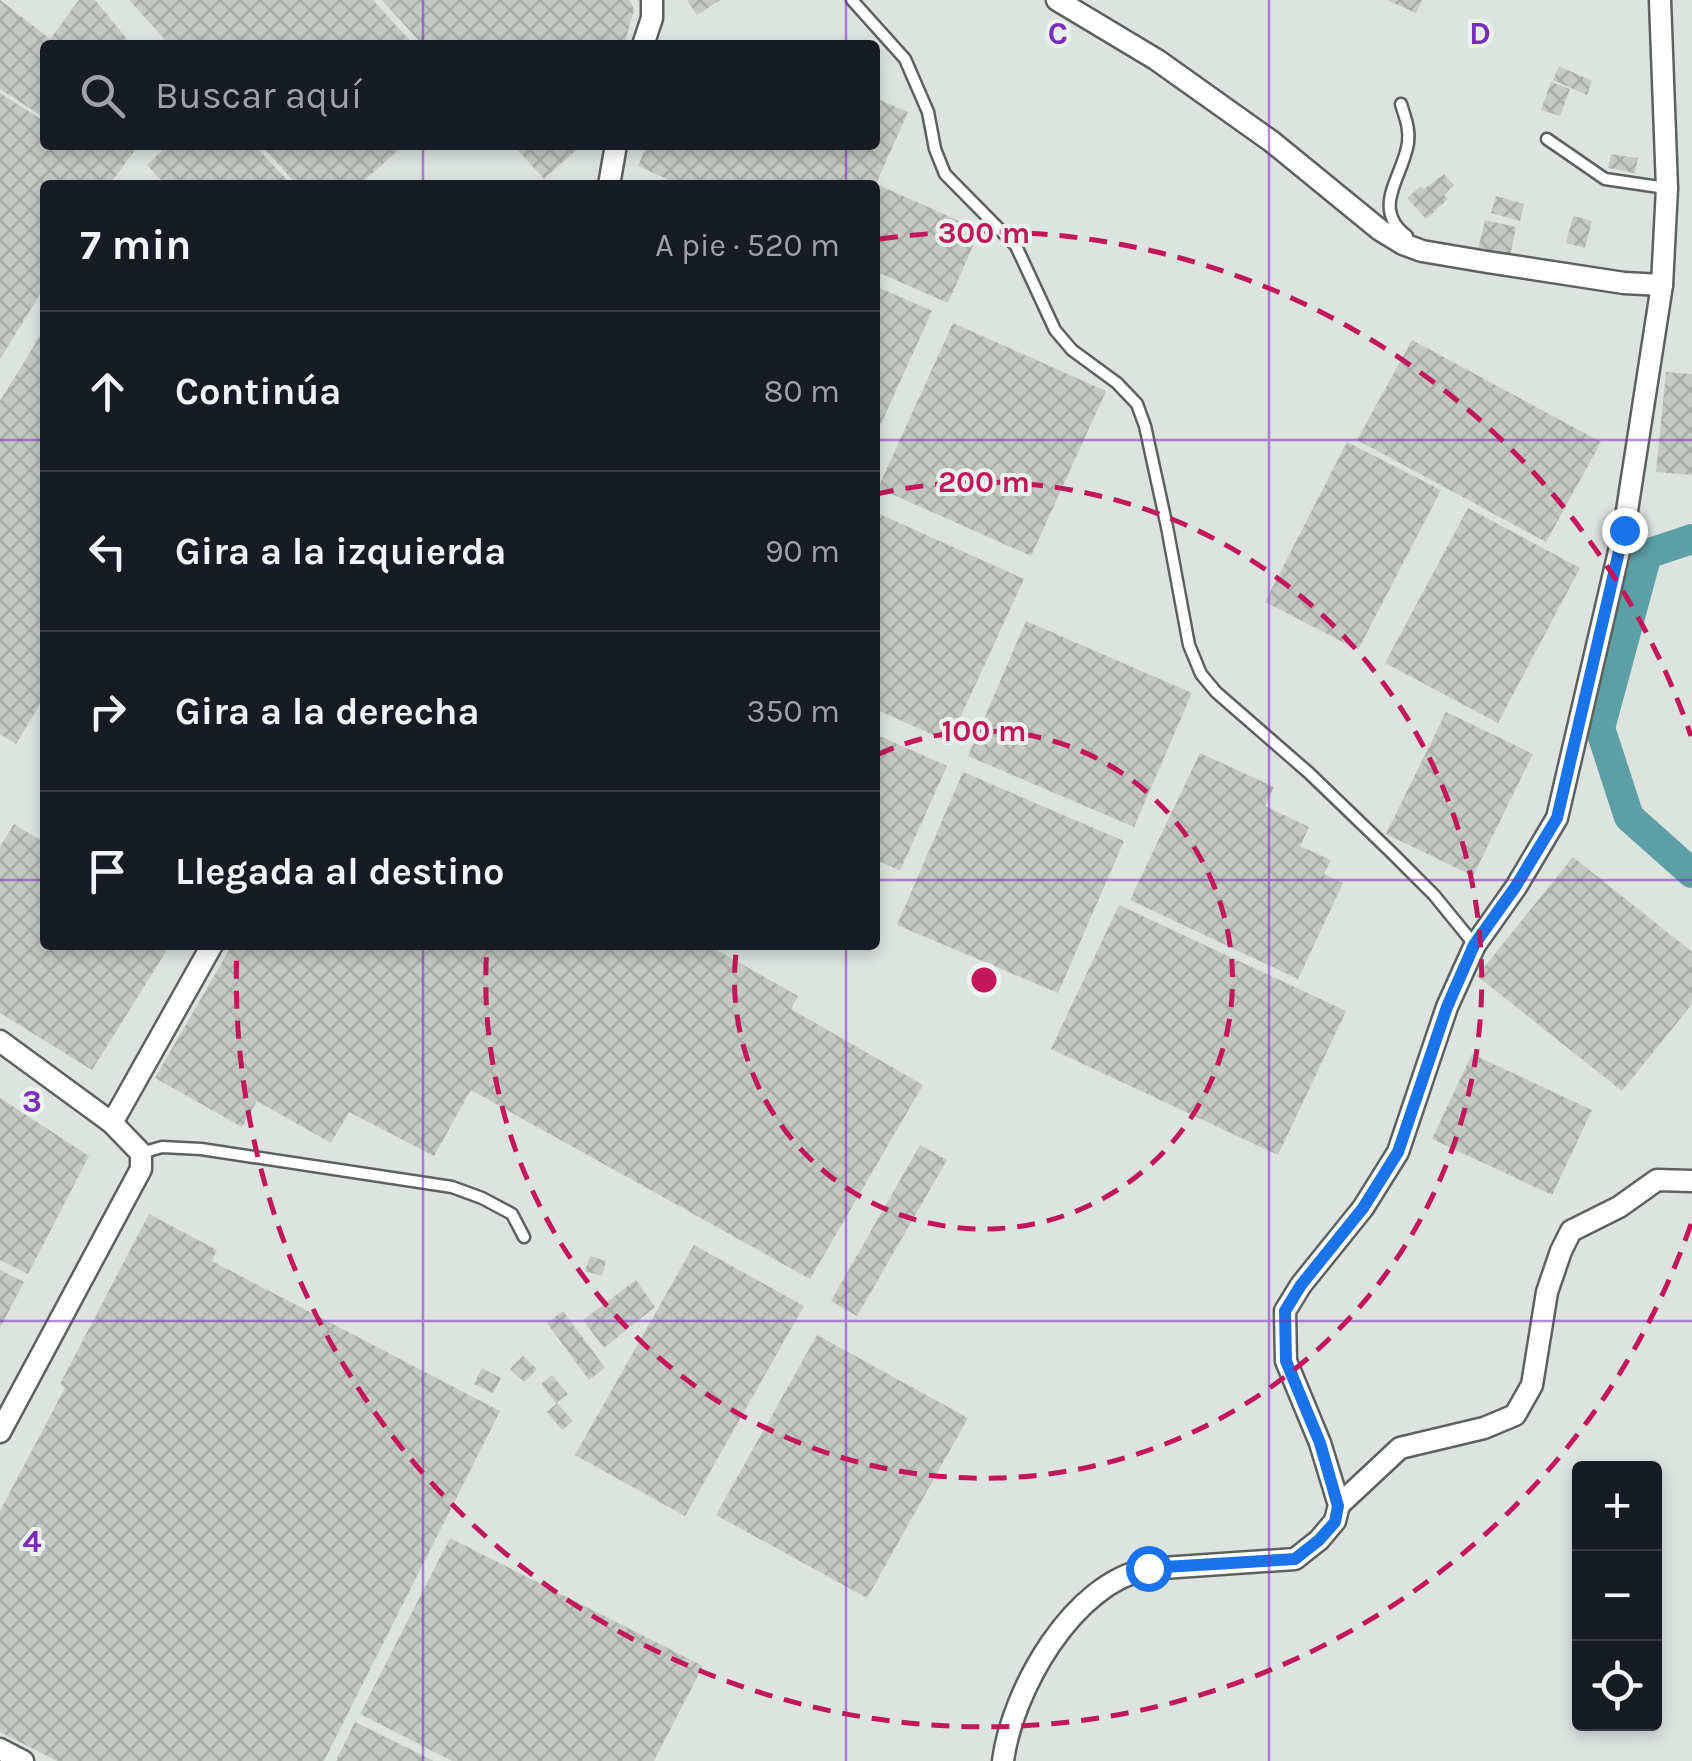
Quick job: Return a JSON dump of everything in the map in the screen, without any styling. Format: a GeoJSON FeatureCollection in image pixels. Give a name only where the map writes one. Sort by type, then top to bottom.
{"type":"FeatureCollection","features":[{"type":"Feature","properties":{"kind":"street"},"geometry":{"type":"LineString","coordinates":[[645,40],[652,18],[652,0]]}},
{"type":"Feature","properties":{"kind":"street"},"geometry":{"type":"LineString","coordinates":[[1057,0],[1157,60],[1271,141],[1380,230],[1403,244],[1422,251],[1624,283],[1662,285]]}},
{"type":"Feature","properties":{"kind":"street"},"geometry":{"type":"LineString","coordinates":[[1003,1761],[1007,1730],[1032,1672],[1075,1615],[1106,1588],[1131,1572],[1148,1568],[1295,1559],[1335,1522],[1338,1506],[1320,1443],[1286,1361],[1285,1311],[1363,1208],[1398,1152],[1447,1007],[1474,945],[1557,818],[1624,530],[1662,285],[1667,188],[1659,0]]}},
{"type":"Feature","properties":{"kind":"street"},"geometry":{"type":"LineString","coordinates":[[610,180],[615,150]]}},
{"type":"Feature","properties":{"kind":"street"},"geometry":{"type":"LineString","coordinates":[[112,1123],[209,950]]}},
{"type":"Feature","properties":{"kind":"street"},"geometry":{"type":"LineString","coordinates":[[0,1041],[112,1123],[141,1153],[141,1169],[0,1432]]}},
{"type":"Feature","properties":{"kind":"street"},"geometry":{"type":"LineString","coordinates":[[1338,1506],[1400,1448],[1484,1428],[1515,1415],[1532,1385],[1547,1292],[1571,1231],[1619,1207],[1657,1180],[1692,1181]]}},
{"type":"Feature","properties":{"kind":"street"},"geometry":{"type":"LineString","coordinates":[[0,1749],[23,1761]]}},
{"type":"Feature","properties":{"kind":"lane"},"geometry":{"type":"LineString","coordinates":[[852,0],[905,59],[928,112],[934,150],[945,174],[1016,246],[1055,330],[1072,350],[1117,383],[1136,404],[1145,426],[1160,494],[1189,645],[1201,674],[1420,881],[1474,945]]}},
{"type":"Feature","properties":{"kind":"lane"},"geometry":{"type":"LineString","coordinates":[[1400,104],[1408,123],[1408,143],[1389,204],[1397,228],[1422,251]]}},
{"type":"Feature","properties":{"kind":"lane"},"geometry":{"type":"LineString","coordinates":[[1547,139],[1605,180],[1667,188]]}},
{"type":"Feature","properties":{"kind":"lane"},"geometry":{"type":"LineString","coordinates":[[141,1153],[162,1147],[201,1150],[452,1188],[512,1214],[524,1236]]}},
{"type":"Feature","properties":{"kind":"building"},"geometry":{"type":"Polygon","coordinates":[[[0,0],[50,39],[79,0],[95,0],[128,40],[40,40],[40,115],[0,89],[0,0]]]}},
{"type":"Feature","properties":{"kind":"building"},"geometry":{"type":"Polygon","coordinates":[[[129,0],[373,0],[409,40],[165,40],[129,0]]]}},
{"type":"Feature","properties":{"kind":"building"},"geometry":{"type":"Polygon","coordinates":[[[382,0],[630,0],[634,10],[625,40],[418,40],[382,0]]]}},
{"type":"Feature","properties":{"kind":"building"},"geometry":{"type":"Polygon","coordinates":[[[687,0],[720,0],[697,15],[687,0]]]}},
{"type":"Feature","properties":{"kind":"building"},"geometry":{"type":"Polygon","coordinates":[[[1387,0],[1422,0],[1416,13],[1387,0]]]}},
{"type":"Feature","properties":{"kind":"building"},"geometry":{"type":"Polygon","coordinates":[[[1559,66],[1592,81],[1587,95],[1553,80],[1559,66]]]}},
{"type":"Feature","properties":{"kind":"building"},"geometry":{"type":"Polygon","coordinates":[[[1551,82],[1570,89],[1560,116],[1541,110],[1551,82]]]}},
{"type":"Feature","properties":{"kind":"building"},"geometry":{"type":"Polygon","coordinates":[[[0,93],[40,119],[40,150],[135,150],[113,180],[40,180],[40,294],[0,359],[0,93]]]}},
{"type":"Feature","properties":{"kind":"building"},"geometry":{"type":"Polygon","coordinates":[[[880,100],[908,112],[878,180],[669,180],[638,166],[645,150],[880,150],[880,100]]]}},
{"type":"Feature","properties":{"kind":"building"},"geometry":{"type":"Polygon","coordinates":[[[163,150],[259,150],[287,180],[161,180],[147,165],[163,150]]]}},
{"type":"Feature","properties":{"kind":"building"},"geometry":{"type":"Polygon","coordinates":[[[266,150],[398,150],[365,180],[292,180],[266,150]]]}},
{"type":"Feature","properties":{"kind":"building"},"geometry":{"type":"Polygon","coordinates":[[[518,150],[576,150],[544,179],[518,150]]]}},
{"type":"Feature","properties":{"kind":"building"},"geometry":{"type":"Polygon","coordinates":[[[1611,154],[1638,158],[1635,173],[1608,168],[1611,154]]]}},
{"type":"Feature","properties":{"kind":"building"},"geometry":{"type":"Polygon","coordinates":[[[1444,174],[1454,185],[1444,195],[1448,199],[1426,219],[1407,198],[1444,174]]]}},
{"type":"Feature","properties":{"kind":"building"},"geometry":{"type":"Polygon","coordinates":[[[880,186],[980,230],[948,303],[880,273],[880,186]]]}},
{"type":"Feature","properties":{"kind":"building"},"geometry":{"type":"Polygon","coordinates":[[[1496,196],[1524,204],[1520,221],[1491,213],[1496,196]]]}},
{"type":"Feature","properties":{"kind":"building"},"geometry":{"type":"Polygon","coordinates":[[[1573,216],[1592,221],[1585,248],[1566,243],[1573,216]]]}},
{"type":"Feature","properties":{"kind":"building"},"geometry":{"type":"Polygon","coordinates":[[[1485,220],[1516,227],[1510,257],[1478,250],[1485,220]]]}},
{"type":"Feature","properties":{"kind":"building"},"geometry":{"type":"Polygon","coordinates":[[[880,288],[932,311],[880,426],[880,288]]]}},
{"type":"Feature","properties":{"kind":"building"},"geometry":{"type":"Polygon","coordinates":[[[953,323],[1106,391],[1031,556],[880,489],[953,323]]]}},
{"type":"Feature","properties":{"kind":"building"},"geometry":{"type":"Polygon","coordinates":[[[40,336],[40,704],[16,744],[0,734],[0,401],[40,336]]]}},
{"type":"Feature","properties":{"kind":"building"},"geometry":{"type":"Polygon","coordinates":[[[1412,340],[1601,442],[1546,542],[1357,440],[1412,340]]]}},
{"type":"Feature","properties":{"kind":"building"},"geometry":{"type":"Polygon","coordinates":[[[1666,372],[1692,374],[1692,475],[1656,472],[1666,372]]]}},
{"type":"Feature","properties":{"kind":"building"},"geometry":{"type":"Polygon","coordinates":[[[1347,442],[1441,490],[1358,650],[1265,602],[1347,442]]]}},
{"type":"Feature","properties":{"kind":"building"},"geometry":{"type":"Polygon","coordinates":[[[1468,508],[1580,568],[1498,723],[1385,663],[1468,508]]]}},
{"type":"Feature","properties":{"kind":"building"},"geometry":{"type":"Polygon","coordinates":[[[880,514],[1024,579],[949,742],[880,711],[880,514]]]}},
{"type":"Feature","properties":{"kind":"building"},"geometry":{"type":"Polygon","coordinates":[[[1026,621],[1192,693],[1134,827],[968,756],[1026,621]]]}},
{"type":"Feature","properties":{"kind":"building"},"geometry":{"type":"Polygon","coordinates":[[[1446,712],[1533,754],[1473,876],[1386,834],[1446,712]]]}},
{"type":"Feature","properties":{"kind":"building"},"geometry":{"type":"Polygon","coordinates":[[[880,736],[947,766],[900,871],[880,861],[880,736]]]}},
{"type":"Feature","properties":{"kind":"building"},"geometry":{"type":"Polygon","coordinates":[[[1200,753],[1274,787],[1265,806],[1309,827],[1300,846],[1331,860],[1324,874],[1343,883],[1298,979],[1130,900],[1200,753]]]}},
{"type":"Feature","properties":{"kind":"building"},"geometry":{"type":"Polygon","coordinates":[[[963,772],[1124,841],[1058,993],[897,925],[963,772]]]}},
{"type":"Feature","properties":{"kind":"building"},"geometry":{"type":"Polygon","coordinates":[[[14,824],[40,840],[40,950],[167,950],[92,1070],[0,1013],[0,847],[14,824]]]}},
{"type":"Feature","properties":{"kind":"building"},"geometry":{"type":"Polygon","coordinates":[[[1573,857],[1692,952],[1692,1004],[1622,1091],[1477,976],[1573,857]]]}},
{"type":"Feature","properties":{"kind":"building"},"geometry":{"type":"Polygon","coordinates":[[[1119,905],[1346,1011],[1278,1155],[1051,1049],[1119,905]]]}},
{"type":"Feature","properties":{"kind":"building"},"geometry":{"type":"Polygon","coordinates":[[[229,950],[717,950],[798,996],[791,1009],[923,1085],[810,1279],[471,1090],[434,1156],[349,1112],[331,1143],[257,1101],[242,1127],[155,1078],[229,950]]]}},
{"type":"Feature","properties":{"kind":"building"},"geometry":{"type":"Polygon","coordinates":[[[1472,1054],[1592,1110],[1552,1195],[1432,1139],[1472,1054]]]}},
{"type":"Feature","properties":{"kind":"building"},"geometry":{"type":"Polygon","coordinates":[[[0,1098],[89,1156],[28,1274],[0,1260],[0,1098]]]}},
{"type":"Feature","properties":{"kind":"building"},"geometry":{"type":"Polygon","coordinates":[[[920,1145],[947,1160],[857,1316],[831,1301],[920,1145]]]}},
{"type":"Feature","properties":{"kind":"building"},"geometry":{"type":"Polygon","coordinates":[[[149,1214],[217,1250],[212,1261],[500,1411],[324,1761],[57,1761],[0,1732],[0,1511],[65,1388],[60,1384],[149,1214]]]}},
{"type":"Feature","properties":{"kind":"building"},"geometry":{"type":"Polygon","coordinates":[[[694,1245],[804,1306],[685,1516],[575,1455],[694,1245]]]}},
{"type":"Feature","properties":{"kind":"building"},"geometry":{"type":"Polygon","coordinates":[[[590,1256],[606,1261],[602,1276],[585,1271],[590,1256]]]}},
{"type":"Feature","properties":{"kind":"building"},"geometry":{"type":"Polygon","coordinates":[[[0,1270],[24,1282],[0,1328],[0,1270]]]}},
{"type":"Feature","properties":{"kind":"building"},"geometry":{"type":"Polygon","coordinates":[[[636,1280],[655,1307],[604,1348],[583,1320],[636,1280]]]}},
{"type":"Feature","properties":{"kind":"building"},"geometry":{"type":"Polygon","coordinates":[[[563,1311],[605,1368],[589,1380],[547,1323],[563,1311]]]}},
{"type":"Feature","properties":{"kind":"building"},"geometry":{"type":"Polygon","coordinates":[[[817,1335],[968,1418],[867,1598],[716,1515],[817,1335]]]}},
{"type":"Feature","properties":{"kind":"building"},"geometry":{"type":"Polygon","coordinates":[[[523,1356],[537,1369],[524,1382],[510,1369],[523,1356]]]}},
{"type":"Feature","properties":{"kind":"building"},"geometry":{"type":"Polygon","coordinates":[[[482,1368],[501,1378],[493,1393],[474,1384],[482,1368]]]}},
{"type":"Feature","properties":{"kind":"building"},"geometry":{"type":"Polygon","coordinates":[[[552,1375],[568,1394],[556,1403],[541,1384],[552,1375]]]}},
{"type":"Feature","properties":{"kind":"building"},"geometry":{"type":"Polygon","coordinates":[[[557,1403],[573,1421],[562,1430],[547,1412],[557,1403]]]}},
{"type":"Feature","properties":{"kind":"building"},"geometry":{"type":"Polygon","coordinates":[[[450,1538],[703,1666],[654,1761],[452,1761],[360,1714],[450,1538]]]}},
{"type":"Feature","properties":{"kind":"building"},"geometry":{"type":"Polygon","coordinates":[[[355,1722],[434,1761],[336,1761],[355,1722]]]}},
{"type":"Feature","properties":{"kind":"waterway"},"geometry":{"type":"LineString","coordinates":[[1692,539],[1647,554],[1600,728],[1629,817],[1692,873]]}},
{"type":"Feature","properties":{"kind":"route"},"geometry":{"type":"LineString","coordinates":[[1148,1568],[1295,1559],[1335,1522],[1338,1506],[1320,1443],[1286,1361],[1285,1311],[1363,1208],[1398,1152],[1447,1007],[1474,945],[1557,818],[1624,530]]}}]}
